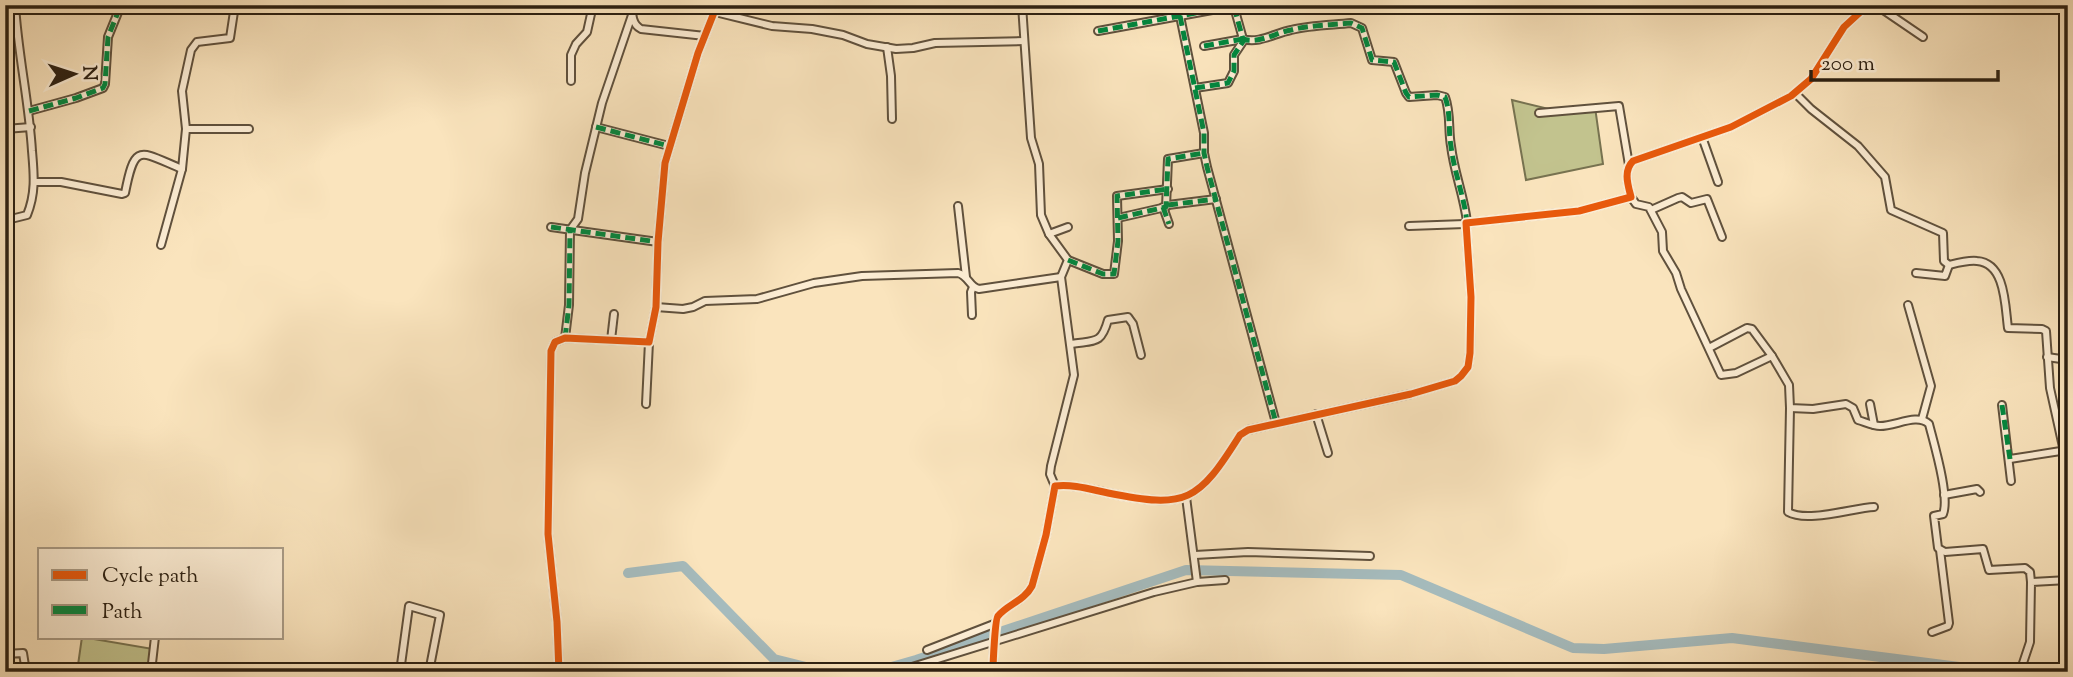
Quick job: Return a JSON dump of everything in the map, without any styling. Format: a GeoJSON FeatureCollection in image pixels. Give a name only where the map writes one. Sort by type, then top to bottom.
{"type":"FeatureCollection","features":[{"type":"Feature","properties":{"kind":"street"},"geometry":{"type":"LineString","coordinates":[[5,226],[11,219],[27,215],[34,197],[31,127],[16,32],[15,5]]}},
{"type":"Feature","properties":{"kind":"street"},"geometry":{"type":"LineString","coordinates":[[29,111],[103,88],[108,37],[121,5]]}},
{"type":"Feature","properties":{"kind":"street"},"geometry":{"type":"LineString","coordinates":[[161,245],[182,169],[186,129],[182,91],[193,45],[197,42],[230,38],[235,5]]}},
{"type":"Feature","properties":{"kind":"street"},"geometry":{"type":"LineString","coordinates":[[571,81],[571,55],[576,44],[587,32],[593,5]]}},
{"type":"Feature","properties":{"kind":"street"},"geometry":{"type":"LineString","coordinates":[[632,5],[635,26],[640,29],[705,36]]}},
{"type":"Feature","properties":{"kind":"street"},"geometry":{"type":"LineString","coordinates":[[1629,165],[1638,157],[1731,127],[1795,93],[1811,79],[1844,27],[1868,5]]}},
{"type":"Feature","properties":{"kind":"street"},"geometry":{"type":"LineString","coordinates":[[1876,5],[1923,37]]}},
{"type":"Feature","properties":{"kind":"street"},"geometry":{"type":"LineString","coordinates":[[1058,9],[1022,6],[1031,138],[1039,164],[1041,215],[1049,234],[1068,260],[1103,274],[1114,274],[1117,196],[1168,190]]}},
{"type":"Feature","properties":{"kind":"street"},"geometry":{"type":"LineString","coordinates":[[1234,7],[1244,40]]}},
{"type":"Feature","properties":{"kind":"street"},"geometry":{"type":"LineString","coordinates":[[1098,30],[1223,8]]}},
{"type":"Feature","properties":{"kind":"street"},"geometry":{"type":"LineString","coordinates":[[646,404],[649,342],[656,307],[657,242],[665,163],[716,9],[772,26],[813,29],[887,47],[914,48],[935,43],[1024,41]]}},
{"type":"Feature","properties":{"kind":"street"},"geometry":{"type":"LineString","coordinates":[[565,338],[569,305],[570,230],[578,219],[584,173],[596,127],[632,15]]}},
{"type":"Feature","properties":{"kind":"street"},"geometry":{"type":"LineString","coordinates":[[1180,16],[1204,133],[1204,153],[1276,423]]}},
{"type":"Feature","properties":{"kind":"street"},"geometry":{"type":"LineString","coordinates":[[1055,486],[1071,485],[1117,495],[1160,500],[1186,497],[1217,471],[1243,432],[1411,394],[1455,382],[1465,372],[1471,347],[1471,297],[1465,203],[1451,148],[1445,97],[1409,97],[1394,62],[1372,60],[1362,28],[1351,23],[1291,29],[1274,36],[1204,46]]}},
{"type":"Feature","properties":{"kind":"street"},"geometry":{"type":"LineString","coordinates":[[1195,88],[1228,83],[1234,71],[1234,55],[1244,40]]}},
{"type":"Feature","properties":{"kind":"street"},"geometry":{"type":"LineString","coordinates":[[887,47],[891,76],[891,119]]}},
{"type":"Feature","properties":{"kind":"street"},"geometry":{"type":"LineString","coordinates":[[1795,93],[1858,146],[1885,177],[1891,210],[1943,233],[1942,258],[1949,265]]}},
{"type":"Feature","properties":{"kind":"street"},"geometry":{"type":"LineString","coordinates":[[1539,113],[1619,106],[1629,165],[1626,174],[1631,197],[1636,204],[1651,210],[1662,232],[1663,251],[1676,274],[1719,372],[1725,376],[1772,356]]}},
{"type":"Feature","properties":{"kind":"street"},"geometry":{"type":"LineString","coordinates":[[5,130],[31,127]]}},
{"type":"Feature","properties":{"kind":"street"},"geometry":{"type":"LineString","coordinates":[[596,127],[669,146]]}},
{"type":"Feature","properties":{"kind":"street"},"geometry":{"type":"LineString","coordinates":[[186,129],[248,128]]}},
{"type":"Feature","properties":{"kind":"street"},"geometry":{"type":"LineString","coordinates":[[1702,136],[1718,182]]}},
{"type":"Feature","properties":{"kind":"street"},"geometry":{"type":"LineString","coordinates":[[1169,224],[1166,206],[1168,159],[1204,153]]}},
{"type":"Feature","properties":{"kind":"street"},"geometry":{"type":"LineString","coordinates":[[34,183],[61,182],[122,194],[125,193],[131,164],[141,155],[182,169]]}},
{"type":"Feature","properties":{"kind":"street"},"geometry":{"type":"LineString","coordinates":[[1409,226],[1579,211],[1631,197]]}},
{"type":"Feature","properties":{"kind":"street"},"geometry":{"type":"LineString","coordinates":[[1651,210],[1682,197],[1691,203],[1707,199],[1722,237]]}},
{"type":"Feature","properties":{"kind":"street"},"geometry":{"type":"LineString","coordinates":[[1118,218],[1166,206],[1216,199]]}},
{"type":"Feature","properties":{"kind":"street"},"geometry":{"type":"LineString","coordinates":[[958,206],[967,277],[974,288],[1062,277]]}},
{"type":"Feature","properties":{"kind":"street"},"geometry":{"type":"LineString","coordinates":[[551,227],[657,242]]}},
{"type":"Feature","properties":{"kind":"street"},"geometry":{"type":"LineString","coordinates":[[1049,234],[1068,227]]}},
{"type":"Feature","properties":{"kind":"street"},"geometry":{"type":"LineString","coordinates":[[993,672],[996,638],[994,625],[998,616],[1028,594],[1046,536],[1055,486],[1050,474],[1051,466],[1074,375],[1062,277],[1068,260]]}},
{"type":"Feature","properties":{"kind":"street"},"geometry":{"type":"LineString","coordinates":[[1949,265],[1977,261],[1995,269],[2003,291],[2008,328],[2045,329],[2055,416],[2063,447],[2067,450]]}},
{"type":"Feature","properties":{"kind":"street"},"geometry":{"type":"LineString","coordinates":[[1916,273],[1945,276],[1949,265]]}},
{"type":"Feature","properties":{"kind":"street"},"geometry":{"type":"LineString","coordinates":[[656,307],[683,309],[705,301],[757,299],[814,283],[862,276],[958,273],[967,277]]}},
{"type":"Feature","properties":{"kind":"street"},"geometry":{"type":"LineString","coordinates":[[972,315],[971,292],[974,288]]}},
{"type":"Feature","properties":{"kind":"street"},"geometry":{"type":"LineString","coordinates":[[1908,305],[1931,386],[1922,419]]}},
{"type":"Feature","properties":{"kind":"street"},"geometry":{"type":"LineString","coordinates":[[611,340],[614,314]]}},
{"type":"Feature","properties":{"kind":"street"},"geometry":{"type":"LineString","coordinates":[[1071,344],[1098,339],[1105,333],[1108,320],[1128,317],[1133,324],[1141,355]]}},
{"type":"Feature","properties":{"kind":"street"},"geometry":{"type":"LineString","coordinates":[[1709,348],[1747,328],[1752,328],[1789,385],[1788,512],[1798,515],[1841,513],[1874,507]]}},
{"type":"Feature","properties":{"kind":"street"},"geometry":{"type":"LineString","coordinates":[[559,672],[548,534],[551,351],[555,342],[565,338],[649,342]]}},
{"type":"Feature","properties":{"kind":"street"},"geometry":{"type":"LineString","coordinates":[[2048,357],[2068,360]]}},
{"type":"Feature","properties":{"kind":"street"},"geometry":{"type":"LineString","coordinates":[[1790,408],[1813,409],[1846,404],[1853,408],[1858,419],[1874,425],[1922,419],[1929,424],[1944,495],[1945,511],[1934,516],[1949,623],[1948,626],[1932,632]]}},
{"type":"Feature","properties":{"kind":"street"},"geometry":{"type":"LineString","coordinates":[[1870,404],[1874,425]]}},
{"type":"Feature","properties":{"kind":"street"},"geometry":{"type":"LineString","coordinates":[[2002,405],[2011,481]]}},
{"type":"Feature","properties":{"kind":"street"},"geometry":{"type":"LineString","coordinates":[[1316,414],[1328,453]]}},
{"type":"Feature","properties":{"kind":"street"},"geometry":{"type":"LineString","coordinates":[[2010,460],[2067,450]]}},
{"type":"Feature","properties":{"kind":"street"},"geometry":{"type":"LineString","coordinates":[[1944,495],[1977,489],[1980,492]]}},
{"type":"Feature","properties":{"kind":"street"},"geometry":{"type":"LineString","coordinates":[[1186,497],[1197,580]]}},
{"type":"Feature","properties":{"kind":"street"},"geometry":{"type":"LineString","coordinates":[[1940,550],[1983,549],[1989,570],[2025,568],[2030,572],[2030,642],[2021,669]]}},
{"type":"Feature","properties":{"kind":"street"},"geometry":{"type":"LineString","coordinates":[[1195,555],[1252,552],[1370,556]]}},
{"type":"Feature","properties":{"kind":"street"},"geometry":{"type":"LineString","coordinates":[[899,671],[996,638],[1154,592],[1197,580],[1225,580]]}},
{"type":"Feature","properties":{"kind":"street"},"geometry":{"type":"LineString","coordinates":[[2031,582],[2068,580]]}},
{"type":"Feature","properties":{"kind":"street"},"geometry":{"type":"LineString","coordinates":[[400,672],[409,606],[440,615],[429,672]]}},
{"type":"Feature","properties":{"kind":"street"},"geometry":{"type":"LineString","coordinates":[[927,650],[994,625]]}},
{"type":"Feature","properties":{"kind":"street"},"geometry":{"type":"LineString","coordinates":[[151,672],[155,638]]}},
{"type":"Feature","properties":{"kind":"street"},"geometry":{"type":"LineString","coordinates":[[5,654],[23,653],[26,672]]}},
{"type":"Feature","properties":{"kind":"green space"},"geometry":{"type":"Polygon","coordinates":[[[1512,100],[1557,111],[1595,107],[1603,164],[1526,180],[1512,100]]]}},
{"type":"Feature","properties":{"kind":"green space"},"geometry":{"type":"Polygon","coordinates":[[[82,638],[153,649],[150,672],[77,672],[82,638]]]}},
{"type":"Feature","properties":{"kind":"waterway"},"geometry":{"type":"LineString","coordinates":[[628,573],[683,566],[774,659],[810,668],[843,672]]}},
{"type":"Feature","properties":{"kind":"waterway"},"geometry":{"type":"LineString","coordinates":[[874,672],[1186,570],[1401,575],[1573,648],[1604,649],[1732,638],[1998,672]]}},
{"type":"Feature","properties":{"kind":"marked path"},"geometry":{"type":"LineString","coordinates":[[29,111],[103,88],[108,37],[121,5]]}},
{"type":"Feature","properties":{"kind":"marked path"},"geometry":{"type":"LineString","coordinates":[[1234,7],[1243,39],[1249,40],[1306,27],[1351,23],[1362,28],[1372,60],[1394,62],[1409,97],[1445,97],[1452,156],[1467,222]]}},
{"type":"Feature","properties":{"kind":"marked path"},"geometry":{"type":"LineString","coordinates":[[1098,31],[1223,8]]}},
{"type":"Feature","properties":{"kind":"marked path"},"geometry":{"type":"LineString","coordinates":[[1180,16],[1204,133],[1207,167],[1276,423]]}},
{"type":"Feature","properties":{"kind":"marked path"},"geometry":{"type":"LineString","coordinates":[[1204,46],[1243,39]]}},
{"type":"Feature","properties":{"kind":"marked path"},"geometry":{"type":"LineString","coordinates":[[1195,88],[1228,83],[1234,71],[1234,55],[1244,40]]}},
{"type":"Feature","properties":{"kind":"marked path"},"geometry":{"type":"LineString","coordinates":[[596,127],[669,146]]}},
{"type":"Feature","properties":{"kind":"marked path"},"geometry":{"type":"LineString","coordinates":[[1118,218],[1166,207],[1168,159],[1204,153]]}},
{"type":"Feature","properties":{"kind":"marked path"},"geometry":{"type":"LineString","coordinates":[[1068,260],[1103,274],[1114,274],[1118,241],[1117,196],[1168,189]]}},
{"type":"Feature","properties":{"kind":"marked path"},"geometry":{"type":"LineString","coordinates":[[1168,205],[1216,199]]}},
{"type":"Feature","properties":{"kind":"marked path"},"geometry":{"type":"LineString","coordinates":[[1163,207],[1169,224]]}},
{"type":"Feature","properties":{"kind":"marked path"},"geometry":{"type":"LineString","coordinates":[[551,227],[658,242]]}},
{"type":"Feature","properties":{"kind":"marked path"},"geometry":{"type":"LineString","coordinates":[[565,338],[569,305],[570,230]]}},
{"type":"Feature","properties":{"kind":"marked path"},"geometry":{"type":"LineString","coordinates":[[2002,405],[2010,459]]}},
{"type":"Feature","properties":{"kind":"cycle path"},"geometry":{"type":"LineString","coordinates":[[559,672],[548,534],[551,351],[555,342],[565,338],[649,342],[656,307],[665,163],[698,53],[717,5]]}},
{"type":"Feature","properties":{"kind":"cycle path"},"geometry":{"type":"LineString","coordinates":[[993,672],[997,619],[1032,586],[1046,535],[1055,486],[1075,486],[1135,498],[1173,499],[1188,495],[1201,487],[1213,475],[1240,435],[1248,430],[1411,394],[1455,381],[1468,367],[1470,353],[1471,297],[1466,223],[1579,211],[1631,197],[1627,174],[1633,161],[1731,127],[1791,96],[1811,79],[1844,27],[1868,5]]}}]}
